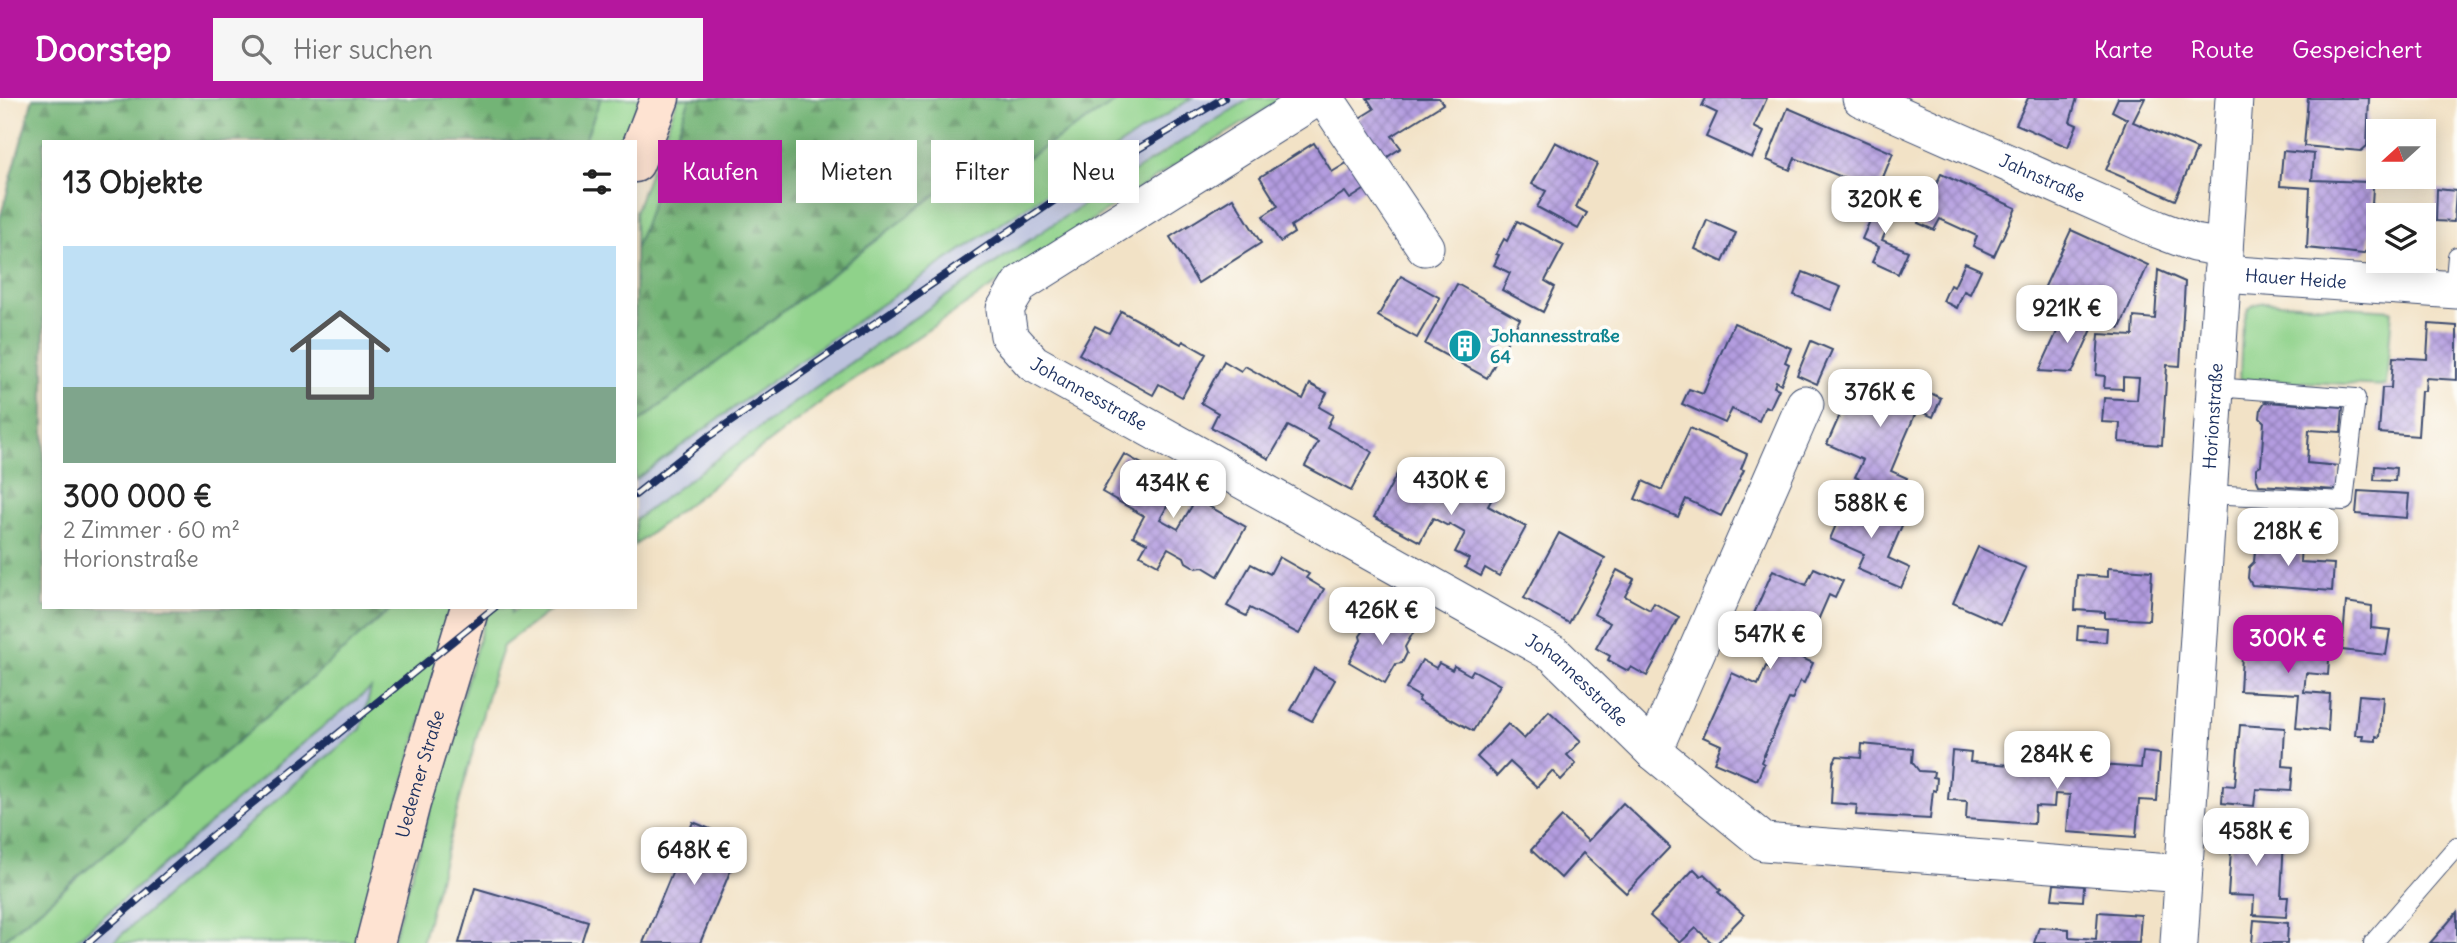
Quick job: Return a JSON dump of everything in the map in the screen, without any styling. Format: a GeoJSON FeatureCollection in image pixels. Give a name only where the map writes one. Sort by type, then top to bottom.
{"type":"FeatureCollection","features":[{"type":"Feature","properties":{"kind":"main road"},"geometry":{"type":"LineString","coordinates":[[637,158],[660,98]]}},
{"type":"Feature","properties":{"kind":"main road","name":"Uedemer Straße"},"geometry":{"type":"LineString","coordinates":[[375,943],[411,803],[469,609]]}},
{"type":"Feature","properties":{"kind":"street","name":"Johannesstraße"},"geometry":{"type":"LineString","coordinates":[[1316,98],[1020,284],[1005,309],[1009,336],[1034,363],[1554,654],[1653,751],[1764,842],[2183,874]]}},
{"type":"Feature","properties":{"kind":"street"},"geometry":{"type":"LineString","coordinates":[[1325,98],[1425,247]]}},
{"type":"Feature","properties":{"kind":"street","name":"Jahnstraße"},"geometry":{"type":"LineString","coordinates":[[1861,98],[2194,243],[2223,261]]}},
{"type":"Feature","properties":{"kind":"street","name":"Horionstraße"},"geometry":{"type":"LineString","coordinates":[[2179,943],[2234,98]]}},
{"type":"Feature","properties":{"kind":"street","name":"Hauer Heide"},"geometry":{"type":"LineString","coordinates":[[2223,261],[2456,278]]}},
{"type":"Feature","properties":{"kind":"street"},"geometry":{"type":"LineString","coordinates":[[1653,751],[1805,404]]}},
{"type":"Feature","properties":{"kind":"lane"},"geometry":{"type":"LineString","coordinates":[[2208,494],[2344,501],[2356,398],[2215,387]]}},
{"type":"Feature","properties":{"kind":"lane"},"geometry":{"type":"LineString","coordinates":[[2373,943],[2457,846]]}},
{"type":"Feature","properties":{"kind":"shaded area"},"geometry":{"type":"Polygon","coordinates":[[[1192,98],[1251,98],[1139,168],[1139,140],[1128,140],[1192,98]]]}},
{"type":"Feature","properties":{"kind":"shaded area"},"geometry":{"type":"Polygon","coordinates":[[[1048,192],[1048,203],[1086,203],[934,304],[716,458],[637,518],[637,479],[907,285],[1048,192]]]}},
{"type":"Feature","properties":{"kind":"shaded area"},"geometry":{"type":"Polygon","coordinates":[[[372,687],[361,729],[112,943],[73,943],[295,749],[372,687]]]}},
{"type":"Feature","properties":{"kind":"green space"},"geometry":{"type":"Polygon","coordinates":[[[33,98],[601,98],[585,140],[42,140],[42,609],[391,609],[0,943],[0,219],[33,98]]]}},
{"type":"Feature","properties":{"kind":"green space"},"geometry":{"type":"Polygon","coordinates":[[[601,98],[640,98],[625,140],[585,140],[601,98]]]}},
{"type":"Feature","properties":{"kind":"green space"},"geometry":{"type":"Polygon","coordinates":[[[678,98],[690,98],[675,140],[662,140],[678,98]]]}},
{"type":"Feature","properties":{"kind":"green space"},"geometry":{"type":"Polygon","coordinates":[[[690,98],[1122,98],[1056,140],[1048,140],[1048,145],[1034,154],[1034,140],[931,140],[931,198],[637,423],[637,244],[658,186],[658,203],[782,203],[782,140],[675,140],[690,98]]]}},
{"type":"Feature","properties":{"kind":"green space"},"geometry":{"type":"Polygon","coordinates":[[[1122,98],[1192,98],[1128,140],[1056,140],[1122,98]]]}},
{"type":"Feature","properties":{"kind":"green space"},"geometry":{"type":"Polygon","coordinates":[[[1251,98],[1284,98],[1139,189],[1139,169],[1251,98]]]}},
{"type":"Feature","properties":{"kind":"green space"},"geometry":{"type":"Polygon","coordinates":[[[1048,145],[1048,193],[1034,202],[1034,154],[1048,145]]]}},
{"type":"Feature","properties":{"kind":"green space"},"geometry":{"type":"Polygon","coordinates":[[[658,151],[658,186],[637,244],[637,207],[658,151]]]}},
{"type":"Feature","properties":{"kind":"green space"},"geometry":{"type":"Polygon","coordinates":[[[931,198],[931,203],[1033,203],[772,381],[637,479],[637,423],[931,198]]]}},
{"type":"Feature","properties":{"kind":"green space"},"geometry":{"type":"Polygon","coordinates":[[[1086,203],[1118,203],[829,396],[637,543],[637,519],[861,355],[1086,203]]]}},
{"type":"Feature","properties":{"kind":"green space"},"geometry":{"type":"Polygon","coordinates":[[[2265,302],[2392,310],[2386,386],[2240,379],[2242,332],[2246,315],[2252,306],[2265,302]]]}},
{"type":"Feature","properties":{"kind":"green space"},"geometry":{"type":"Polygon","coordinates":[[[391,609],[452,609],[359,943],[112,943],[361,729],[371,688],[295,749],[73,943],[1,943],[391,609]]]}},
{"type":"Feature","properties":{"kind":"green space"},"geometry":{"type":"Polygon","coordinates":[[[487,609],[512,609],[511,613],[517,609],[551,609],[503,646],[422,943],[392,943],[487,609]]]}},
{"type":"Feature","properties":{"kind":"building"},"geometry":{"type":"Polygon","coordinates":[[[1367,98],[1439,98],[1443,104],[1392,136],[1401,148],[1384,159],[1358,119],[1374,109],[1367,98]]]}},
{"type":"Feature","properties":{"kind":"building"},"geometry":{"type":"Polygon","coordinates":[[[1706,98],[1767,98],[1754,127],[1764,132],[1752,158],[1706,137],[1717,113],[1702,106],[1706,98]]]}},
{"type":"Feature","properties":{"kind":"building"},"geometry":{"type":"Polygon","coordinates":[[[2028,98],[2077,98],[2070,122],[2077,125],[2068,147],[2016,124],[2028,98]]]}},
{"type":"Feature","properties":{"kind":"building"},"geometry":{"type":"Polygon","coordinates":[[[2118,98],[2145,98],[2133,122],[2197,149],[2175,200],[2106,170],[2127,119],[2112,111],[2118,98]]]}},
{"type":"Feature","properties":{"kind":"building"},"geometry":{"type":"Polygon","coordinates":[[[2308,98],[2369,98],[2366,147],[2361,151],[2304,146],[2308,98]]]}},
{"type":"Feature","properties":{"kind":"building"},"geometry":{"type":"Polygon","coordinates":[[[1788,108],[1893,153],[1879,187],[1871,183],[1869,188],[1795,158],[1790,170],[1767,160],[1788,108]]]}},
{"type":"Feature","properties":{"kind":"building"},"geometry":{"type":"Polygon","coordinates":[[[1555,142],[1597,164],[1576,207],[1587,213],[1578,229],[1537,207],[1546,191],[1532,184],[1555,142]]]}},
{"type":"Feature","properties":{"kind":"building"},"geometry":{"type":"Polygon","coordinates":[[[1314,143],[1332,172],[1350,161],[1367,188],[1350,199],[1345,192],[1291,226],[1294,233],[1280,242],[1263,216],[1278,206],[1260,177],[1314,143]]]}},
{"type":"Feature","properties":{"kind":"building"},"geometry":{"type":"Polygon","coordinates":[[[2283,151],[2314,154],[2312,180],[2366,182],[2366,189],[2373,189],[2372,203],[2366,203],[2366,251],[2363,254],[2307,248],[2310,188],[2280,186],[2283,151]]]}},
{"type":"Feature","properties":{"kind":"building"},"geometry":{"type":"Polygon","coordinates":[[[1941,174],[2016,208],[1994,256],[1973,246],[1977,236],[1940,219],[1934,230],[1918,223],[1941,174]]]}},
{"type":"Feature","properties":{"kind":"building"},"geometry":{"type":"Polygon","coordinates":[[[2437,189],[2456,191],[2454,222],[2436,221],[2437,189]]]}},
{"type":"Feature","properties":{"kind":"building"},"geometry":{"type":"Polygon","coordinates":[[[1882,193],[1899,202],[1882,240],[1908,251],[1898,274],[1872,262],[1879,247],[1862,239],[1882,193]]]}},
{"type":"Feature","properties":{"kind":"building"},"geometry":{"type":"Polygon","coordinates":[[[1233,198],[1261,243],[1198,283],[1170,237],[1233,198]]]}},
{"type":"Feature","properties":{"kind":"building"},"geometry":{"type":"Polygon","coordinates":[[[1707,220],[1736,233],[1723,262],[1695,249],[1707,220]]]}},
{"type":"Feature","properties":{"kind":"building"},"geometry":{"type":"Polygon","coordinates":[[[1517,221],[1564,245],[1545,281],[1555,287],[1543,312],[1502,290],[1510,273],[1494,265],[1499,255],[1496,254],[1504,239],[1507,241],[1517,221]]]}},
{"type":"Feature","properties":{"kind":"building"},"geometry":{"type":"Polygon","coordinates":[[[2071,230],[2148,265],[2120,328],[2071,305],[2068,312],[2047,302],[2051,296],[2042,293],[2071,230]]]}},
{"type":"Feature","properties":{"kind":"building"},"geometry":{"type":"Polygon","coordinates":[[[1965,263],[1981,270],[1970,294],[1964,291],[1957,308],[1943,301],[1950,285],[1954,287],[1965,263]]]}},
{"type":"Feature","properties":{"kind":"building"},"geometry":{"type":"Polygon","coordinates":[[[2158,270],[2185,282],[2180,366],[2167,365],[2162,445],[2119,442],[2120,423],[2102,422],[2104,398],[2137,400],[2139,378],[2123,377],[2123,389],[2104,388],[2105,376],[2096,375],[2099,334],[2133,336],[2134,317],[2155,319],[2158,270]]]}},
{"type":"Feature","properties":{"kind":"building"},"geometry":{"type":"Polygon","coordinates":[[[1803,272],[1841,287],[1831,310],[1794,295],[1803,272]]]}},
{"type":"Feature","properties":{"kind":"building"},"geometry":{"type":"Polygon","coordinates":[[[1401,276],[1440,298],[1417,338],[1378,316],[1401,276]]]}},
{"type":"Feature","properties":{"kind":"building"},"geometry":{"type":"Polygon","coordinates":[[[1457,284],[1520,319],[1487,378],[1425,344],[1457,284]]]}},
{"type":"Feature","properties":{"kind":"building"},"geometry":{"type":"Polygon","coordinates":[[[1121,311],[1181,344],[1183,341],[1206,354],[1182,397],[1159,384],[1153,395],[1079,354],[1095,326],[1109,333],[1121,311]]]}},
{"type":"Feature","properties":{"kind":"building"},"geometry":{"type":"Polygon","coordinates":[[[2066,312],[2094,325],[2072,373],[2039,371],[2066,312]]]}},
{"type":"Feature","properties":{"kind":"building"},"geometry":{"type":"Polygon","coordinates":[[[1734,323],[1791,348],[1785,362],[1789,364],[1781,384],[1776,381],[1774,387],[1779,389],[1770,408],[1765,406],[1759,421],[1732,409],[1725,423],[1682,404],[1689,389],[1703,394],[1734,323]]]}},
{"type":"Feature","properties":{"kind":"building"},"geometry":{"type":"Polygon","coordinates":[[[2429,324],[2457,326],[2457,380],[2426,378],[2425,391],[2421,391],[2418,436],[2379,433],[2382,388],[2391,388],[2393,357],[2427,359],[2429,324]]]}},
{"type":"Feature","properties":{"kind":"building"},"geometry":{"type":"Polygon","coordinates":[[[1811,341],[1832,350],[1817,384],[1797,375],[1811,341]]]}},
{"type":"Feature","properties":{"kind":"building"},"geometry":{"type":"Polygon","coordinates":[[[1224,361],[1241,371],[1245,366],[1303,399],[1310,384],[1327,393],[1319,407],[1333,415],[1327,427],[1372,452],[1351,491],[1305,466],[1318,442],[1288,426],[1269,459],[1211,427],[1218,413],[1201,403],[1224,361]]]}},
{"type":"Feature","properties":{"kind":"building"},"geometry":{"type":"Polygon","coordinates":[[[1898,378],[1941,398],[1933,417],[1917,410],[1904,440],[1891,471],[1907,478],[1899,496],[1855,477],[1863,460],[1827,444],[1855,381],[1890,397],[1898,378]]]}},
{"type":"Feature","properties":{"kind":"building"},"geometry":{"type":"Polygon","coordinates":[[[2265,402],[2343,407],[2341,432],[2309,430],[2307,463],[2339,466],[2337,490],[2259,485],[2256,468],[2261,465],[2264,422],[2260,418],[2265,402]]]}},
{"type":"Feature","properties":{"kind":"building"},"geometry":{"type":"Polygon","coordinates":[[[1690,428],[1747,454],[1741,469],[1744,470],[1721,516],[1686,499],[1678,517],[1635,499],[1643,481],[1662,490],[1690,428]]]}},
{"type":"Feature","properties":{"kind":"building"},"geometry":{"type":"Polygon","coordinates":[[[1124,454],[1165,477],[1155,495],[1169,503],[1160,519],[1178,529],[1196,499],[1246,527],[1218,576],[1203,567],[1196,568],[1168,548],[1158,565],[1140,555],[1147,543],[1133,536],[1144,516],[1102,492],[1124,454]]]}},
{"type":"Feature","properties":{"kind":"building"},"geometry":{"type":"Polygon","coordinates":[[[1404,461],[1449,486],[1454,476],[1494,495],[1488,506],[1526,527],[1499,576],[1485,568],[1481,576],[1465,567],[1469,559],[1455,552],[1465,533],[1449,524],[1448,526],[1433,518],[1420,542],[1374,517],[1404,461]]]}},
{"type":"Feature","properties":{"kind":"building"},"geometry":{"type":"Polygon","coordinates":[[[2375,466],[2396,468],[2395,481],[2374,480],[2375,466]]]}},
{"type":"Feature","properties":{"kind":"building"},"geometry":{"type":"Polygon","coordinates":[[[2358,491],[2409,494],[2407,518],[2356,514],[2358,491]]]}},
{"type":"Feature","properties":{"kind":"building"},"geometry":{"type":"Polygon","coordinates":[[[1847,499],[1867,508],[1870,501],[1889,509],[1886,516],[1903,523],[1888,558],[1910,568],[1901,588],[1857,569],[1864,554],[1830,539],[1847,499]]]}},
{"type":"Feature","properties":{"kind":"building"},"geometry":{"type":"Polygon","coordinates":[[[1559,533],[1605,558],[1569,623],[1524,598],[1559,533]]]}},
{"type":"Feature","properties":{"kind":"building"},"geometry":{"type":"Polygon","coordinates":[[[2256,540],[2301,543],[2300,562],[2334,564],[2332,591],[2252,585],[2248,578],[2249,567],[2254,562],[2256,540]]]}},
{"type":"Feature","properties":{"kind":"building"},"geometry":{"type":"Polygon","coordinates":[[[1978,547],[2026,568],[2001,624],[1953,603],[1978,547]]]}},
{"type":"Feature","properties":{"kind":"building"},"geometry":{"type":"Polygon","coordinates":[[[1279,557],[1309,574],[1306,578],[1324,589],[1299,634],[1250,608],[1246,616],[1227,606],[1251,564],[1270,574],[1279,557]]]}},
{"type":"Feature","properties":{"kind":"building"},"geometry":{"type":"Polygon","coordinates":[[[1814,568],[1843,581],[1835,598],[1829,595],[1815,627],[1802,658],[1813,663],[1804,683],[1800,681],[1792,700],[1789,699],[1761,762],[1764,764],[1757,780],[1714,762],[1721,745],[1703,737],[1732,673],[1758,685],[1766,666],[1770,668],[1779,647],[1746,632],[1773,570],[1806,585],[1814,568]]]}},
{"type":"Feature","properties":{"kind":"building"},"geometry":{"type":"Polygon","coordinates":[[[2108,568],[2152,571],[2149,620],[2105,618],[2105,612],[2075,610],[2077,575],[2108,577],[2108,568]]]}},
{"type":"Feature","properties":{"kind":"building"},"geometry":{"type":"Polygon","coordinates":[[[1617,570],[1634,579],[1625,596],[1650,610],[1654,603],[1679,617],[1647,676],[1631,667],[1628,671],[1608,660],[1610,656],[1596,648],[1610,623],[1594,614],[1617,570]]]}},
{"type":"Feature","properties":{"kind":"building"},"geometry":{"type":"Polygon","coordinates":[[[2346,602],[2372,606],[2371,628],[2390,630],[2386,655],[2342,650],[2346,602]]]}},
{"type":"Feature","properties":{"kind":"building"},"geometry":{"type":"Polygon","coordinates":[[[1378,611],[1414,631],[1405,647],[1407,653],[1402,663],[1396,664],[1385,683],[1349,662],[1361,640],[1360,636],[1378,611]]]}},
{"type":"Feature","properties":{"kind":"building"},"geometry":{"type":"Polygon","coordinates":[[[2078,626],[2107,628],[2106,642],[2077,640],[2078,626]]]}},
{"type":"Feature","properties":{"kind":"building"},"geometry":{"type":"Polygon","coordinates":[[[2243,637],[2330,644],[2328,675],[2306,673],[2304,692],[2330,694],[2328,731],[2296,728],[2299,694],[2240,691],[2243,637]]]}},
{"type":"Feature","properties":{"kind":"building"},"geometry":{"type":"Polygon","coordinates":[[[1422,660],[1436,668],[1439,663],[1452,670],[1454,666],[1470,675],[1473,670],[1500,685],[1473,731],[1418,701],[1420,697],[1406,689],[1422,660]]]}},
{"type":"Feature","properties":{"kind":"building"},"geometry":{"type":"Polygon","coordinates":[[[1314,668],[1335,680],[1312,721],[1291,710],[1314,668]]]}},
{"type":"Feature","properties":{"kind":"building"},"geometry":{"type":"Polygon","coordinates":[[[2359,695],[2383,697],[2380,737],[2376,736],[2376,741],[2362,740],[2363,735],[2355,735],[2359,695]]]}},
{"type":"Feature","properties":{"kind":"building"},"geometry":{"type":"Polygon","coordinates":[[[1549,711],[1581,741],[1567,755],[1576,764],[1561,780],[1552,771],[1537,787],[1510,762],[1497,776],[1477,757],[1508,724],[1524,739],[1549,711]]]}},
{"type":"Feature","properties":{"kind":"building"},"geometry":{"type":"Polygon","coordinates":[[[2240,725],[2285,728],[2283,766],[2293,767],[2291,791],[2256,789],[2254,806],[2222,803],[2223,785],[2235,786],[2240,725]]]}},
{"type":"Feature","properties":{"kind":"building"},"geometry":{"type":"Polygon","coordinates":[[[1862,744],[1913,749],[1912,762],[1919,771],[1934,772],[1933,777],[1937,778],[1936,791],[1933,790],[1930,819],[1856,815],[1857,805],[1831,803],[1833,763],[1837,756],[1861,758],[1862,744]]]}},
{"type":"Feature","properties":{"kind":"building"},"geometry":{"type":"Polygon","coordinates":[[[2059,745],[2073,747],[2072,763],[2141,768],[2143,752],[2160,754],[2157,801],[2139,800],[2136,837],[2067,832],[2070,795],[2055,794],[2054,807],[2035,806],[2034,824],[1966,819],[1967,801],[1948,800],[1952,751],[1971,753],[1970,762],[2039,767],[2039,757],[2058,759],[2059,745]]]}},
{"type":"Feature","properties":{"kind":"building"},"geometry":{"type":"Polygon","coordinates":[[[1623,803],[1670,847],[1626,893],[1583,853],[1561,878],[1531,850],[1562,817],[1588,841],[1623,803]]]}},
{"type":"Feature","properties":{"kind":"building"},"geometry":{"type":"Polygon","coordinates":[[[2219,821],[2259,824],[2258,837],[2284,839],[2281,897],[2288,897],[2286,917],[2253,915],[2254,896],[2228,895],[2232,835],[2219,834],[2219,821]]]}},
{"type":"Feature","properties":{"kind":"building"},"geometry":{"type":"Polygon","coordinates":[[[693,822],[742,842],[727,879],[700,943],[643,943],[693,822]]]}},
{"type":"Feature","properties":{"kind":"building"},"geometry":{"type":"Polygon","coordinates":[[[1694,869],[1701,876],[1704,874],[1721,890],[1718,892],[1744,915],[1717,943],[1712,943],[1696,928],[1680,943],[1650,916],[1694,869]]]}},
{"type":"Feature","properties":{"kind":"building"},"geometry":{"type":"Polygon","coordinates":[[[2054,884],[2084,886],[2083,901],[2052,899],[2054,884]]]}},
{"type":"Feature","properties":{"kind":"building"},"geometry":{"type":"Polygon","coordinates":[[[475,888],[588,921],[581,943],[459,943],[475,888]]]}},
{"type":"Feature","properties":{"kind":"building"},"geometry":{"type":"Polygon","coordinates":[[[2098,912],[2141,915],[2139,943],[2034,943],[2039,927],[2069,929],[2069,937],[2096,939],[2098,912]]]}},
{"type":"Feature","properties":{"kind":"building"},"geometry":{"type":"Polygon","coordinates":[[[2457,912],[2457,943],[2430,943],[2446,925],[2457,912]]]}},
{"type":"Feature","properties":{"kind":"building"},"geometry":{"type":"Polygon","coordinates":[[[2254,920],[2288,923],[2287,943],[2252,943],[2254,920]]]}},
{"type":"Feature","properties":{"kind":"railway"},"geometry":{"type":"LineString","coordinates":[[637,493],[708,437],[1074,187],[1224,98]]}},
{"type":"Feature","properties":{"kind":"railway"},"geometry":{"type":"LineString","coordinates":[[88,943],[209,838],[493,609]]}},
{"type":"Feature","properties":{"kind":"place","name":"Johannesstraße 64"},"geometry":{"type":"Point","coordinates":[1465,346]}}]}
